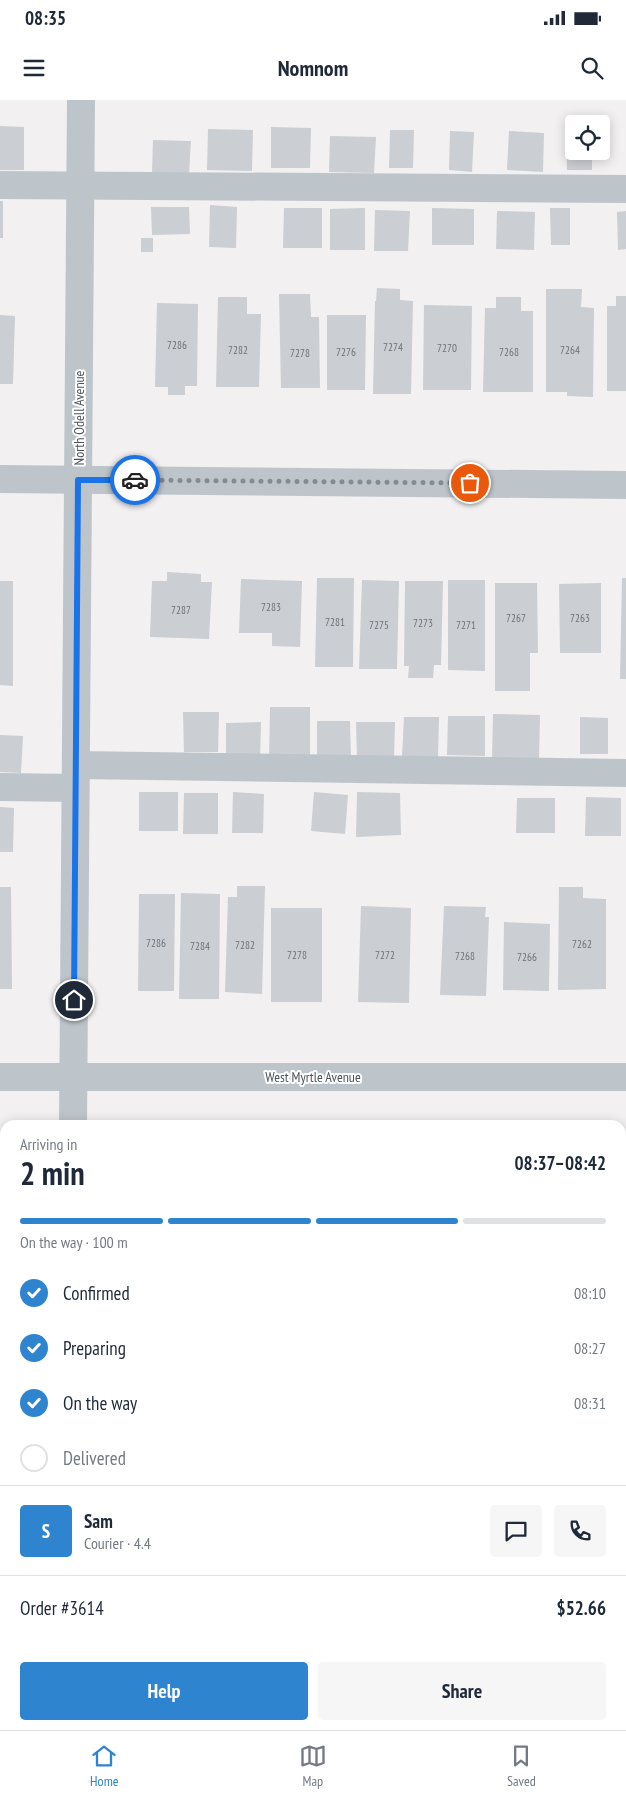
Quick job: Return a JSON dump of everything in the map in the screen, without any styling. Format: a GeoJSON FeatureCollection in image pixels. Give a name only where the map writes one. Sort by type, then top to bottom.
{"type":"FeatureCollection","features":[{"type":"Feature","properties":{"kind":"street","name":"North Odell Avenue"},"geometry":{"type":"LineString","coordinates":[[73,1120],[81,100]]}},
{"type":"Feature","properties":{"kind":"street"},"geometry":{"type":"LineString","coordinates":[[0,185],[626,189]]}},
{"type":"Feature","properties":{"kind":"street"},"geometry":{"type":"LineString","coordinates":[[0,479],[626,485]]}},
{"type":"Feature","properties":{"kind":"street"},"geometry":{"type":"LineString","coordinates":[[0,787],[76,777],[626,773]]}},
{"type":"Feature","properties":{"kind":"street","name":"West Myrtle Avenue"},"geometry":{"type":"LineString","coordinates":[[0,1077],[626,1077]]}},
{"type":"Feature","properties":{"kind":"building"},"geometry":{"type":"Polygon","coordinates":[[[0,126],[24,127],[24,170],[0,170],[0,126]]]}},
{"type":"Feature","properties":{"kind":"building"},"geometry":{"type":"Polygon","coordinates":[[[271,127],[311,128],[310,168],[271,168],[271,127]]]}},
{"type":"Feature","properties":{"kind":"building"},"geometry":{"type":"Polygon","coordinates":[[[208,129],[253,130],[252,171],[207,170],[208,129]]]}},
{"type":"Feature","properties":{"kind":"building"},"geometry":{"type":"Polygon","coordinates":[[[390,130],[414,130],[413,168],[389,168],[390,130]]]}},
{"type":"Feature","properties":{"kind":"building"},"geometry":{"type":"Polygon","coordinates":[[[450,131],[474,132],[472,172],[449,170],[450,131]]]}},
{"type":"Feature","properties":{"kind":"building"},"geometry":{"type":"Polygon","coordinates":[[[509,131],[544,133],[543,172],[507,170],[509,131]]]}},
{"type":"Feature","properties":{"kind":"building"},"geometry":{"type":"Polygon","coordinates":[[[330,136],[376,137],[374,173],[329,172],[330,136]]]}},
{"type":"Feature","properties":{"kind":"building"},"geometry":{"type":"Polygon","coordinates":[[[153,140],[191,141],[189,174],[152,173],[153,140]]]}},
{"type":"Feature","properties":{"kind":"building"},"geometry":{"type":"Polygon","coordinates":[[[567,160],[592,160],[592,170],[567,170],[567,160]]]}},
{"type":"Feature","properties":{"kind":"building"},"geometry":{"type":"Polygon","coordinates":[[[0,201],[3,201],[3,238],[0,238],[0,201]]]}},
{"type":"Feature","properties":{"kind":"building"},"geometry":{"type":"Polygon","coordinates":[[[210,205],[237,207],[236,248],[209,247],[210,205]]]}},
{"type":"Feature","properties":{"kind":"building"},"geometry":{"type":"Polygon","coordinates":[[[151,207],[189,207],[190,234],[152,235],[151,207]]]}},
{"type":"Feature","properties":{"kind":"building"},"geometry":{"type":"Polygon","coordinates":[[[284,208],[322,208],[322,248],[283,248],[284,208]]]}},
{"type":"Feature","properties":{"kind":"building"},"geometry":{"type":"Polygon","coordinates":[[[365,208],[365,250],[330,250],[330,209],[365,208]]]}},
{"type":"Feature","properties":{"kind":"building"},"geometry":{"type":"Polygon","coordinates":[[[432,208],[474,209],[474,245],[432,245],[432,208]]]}},
{"type":"Feature","properties":{"kind":"building"},"geometry":{"type":"Polygon","coordinates":[[[550,208],[570,208],[570,245],[551,245],[550,208]]]}},
{"type":"Feature","properties":{"kind":"building"},"geometry":{"type":"Polygon","coordinates":[[[375,210],[410,211],[408,251],[374,251],[375,210]]]}},
{"type":"Feature","properties":{"kind":"building"},"geometry":{"type":"Polygon","coordinates":[[[497,211],[535,212],[534,250],[496,249],[497,211]]]}},
{"type":"Feature","properties":{"kind":"building"},"geometry":{"type":"Polygon","coordinates":[[[626,211],[626,249],[618,250],[617,212],[626,211]]]}},
{"type":"Feature","properties":{"kind":"building"},"geometry":{"type":"Polygon","coordinates":[[[141,238],[153,238],[153,252],[141,252],[141,238]]]}},
{"type":"Feature","properties":{"kind":"building"},"geometry":{"type":"Polygon","coordinates":[[[377,288],[400,289],[400,300],[413,301],[411,394],[373,394],[375,301],[377,288]]]}},
{"type":"Feature","properties":{"kind":"building"},"geometry":{"type":"Polygon","coordinates":[[[546,289],[582,289],[581,307],[594,308],[593,397],[567,396],[567,392],[546,392],[546,289]]]}},
{"type":"Feature","properties":{"kind":"building"},"geometry":{"type":"Polygon","coordinates":[[[279,294],[310,294],[311,317],[319,317],[320,388],[281,388],[279,294]]]}},
{"type":"Feature","properties":{"kind":"building"},"geometry":{"type":"Polygon","coordinates":[[[616,296],[626,296],[626,391],[607,391],[607,306],[616,306],[616,296]]]}},
{"type":"Feature","properties":{"kind":"building"},"geometry":{"type":"Polygon","coordinates":[[[218,297],[247,297],[247,314],[261,314],[259,387],[216,387],[218,297]]]}},
{"type":"Feature","properties":{"kind":"building"},"geometry":{"type":"Polygon","coordinates":[[[496,297],[521,297],[521,311],[533,311],[533,392],[483,392],[485,308],[496,308],[496,297]]]}},
{"type":"Feature","properties":{"kind":"building"},"geometry":{"type":"Polygon","coordinates":[[[157,303],[198,304],[197,386],[185,386],[185,395],[168,395],[168,387],[155,387],[157,303]]]}},
{"type":"Feature","properties":{"kind":"building"},"geometry":{"type":"Polygon","coordinates":[[[424,305],[472,306],[471,390],[423,390],[424,305]]]}},
{"type":"Feature","properties":{"kind":"building"},"geometry":{"type":"Polygon","coordinates":[[[0,315],[15,316],[13,384],[0,384],[0,315]]]}},
{"type":"Feature","properties":{"kind":"building"},"geometry":{"type":"Polygon","coordinates":[[[327,315],[366,315],[365,390],[327,390],[327,315]]]}},
{"type":"Feature","properties":{"kind":"building"},"geometry":{"type":"Polygon","coordinates":[[[167,572],[201,574],[201,582],[212,582],[209,639],[150,637],[152,581],[167,581],[167,572]]]}},
{"type":"Feature","properties":{"kind":"building"},"geometry":{"type":"Polygon","coordinates":[[[317,578],[354,578],[353,667],[315,667],[317,578]]]}},
{"type":"Feature","properties":{"kind":"building"},"geometry":{"type":"Polygon","coordinates":[[[622,578],[626,578],[626,679],[620,679],[622,578]]]}},
{"type":"Feature","properties":{"kind":"building"},"geometry":{"type":"Polygon","coordinates":[[[241,579],[302,581],[300,647],[272,646],[272,633],[239,633],[241,579]]]}},
{"type":"Feature","properties":{"kind":"building"},"geometry":{"type":"Polygon","coordinates":[[[362,580],[399,581],[397,669],[359,669],[362,580]]]}},
{"type":"Feature","properties":{"kind":"building"},"geometry":{"type":"Polygon","coordinates":[[[448,580],[485,580],[485,671],[448,670],[448,580]]]}},
{"type":"Feature","properties":{"kind":"building"},"geometry":{"type":"Polygon","coordinates":[[[0,581],[13,581],[13,686],[0,685],[0,581]]]}},
{"type":"Feature","properties":{"kind":"building"},"geometry":{"type":"Polygon","coordinates":[[[405,581],[443,581],[441,665],[434,665],[433,678],[408,678],[409,666],[404,666],[405,581]]]}},
{"type":"Feature","properties":{"kind":"building"},"geometry":{"type":"Polygon","coordinates":[[[495,583],[537,583],[538,653],[530,653],[530,691],[495,691],[495,583]]]}},
{"type":"Feature","properties":{"kind":"building"},"geometry":{"type":"Polygon","coordinates":[[[601,583],[601,653],[560,653],[559,584],[601,583]]]}},
{"type":"Feature","properties":{"kind":"building"},"geometry":{"type":"Polygon","coordinates":[[[270,707],[310,707],[310,762],[269,762],[270,707]]]}},
{"type":"Feature","properties":{"kind":"building"},"geometry":{"type":"Polygon","coordinates":[[[183,712],[219,712],[218,752],[184,752],[183,712]]]}},
{"type":"Feature","properties":{"kind":"building"},"geometry":{"type":"Polygon","coordinates":[[[493,714],[540,715],[539,760],[492,760],[493,714]]]}},
{"type":"Feature","properties":{"kind":"building"},"geometry":{"type":"Polygon","coordinates":[[[448,716],[485,716],[485,756],[447,755],[448,716]]]}},
{"type":"Feature","properties":{"kind":"building"},"geometry":{"type":"Polygon","coordinates":[[[404,717],[439,717],[438,757],[402,757],[404,717]]]}},
{"type":"Feature","properties":{"kind":"building"},"geometry":{"type":"Polygon","coordinates":[[[580,717],[608,718],[608,754],[580,754],[580,717]]]}},
{"type":"Feature","properties":{"kind":"building"},"geometry":{"type":"Polygon","coordinates":[[[317,721],[350,721],[351,758],[317,758],[317,721]]]}},
{"type":"Feature","properties":{"kind":"building"},"geometry":{"type":"Polygon","coordinates":[[[261,722],[260,761],[226,762],[226,723],[261,722]]]}},
{"type":"Feature","properties":{"kind":"building"},"geometry":{"type":"Polygon","coordinates":[[[356,722],[395,722],[394,759],[357,759],[356,722]]]}},
{"type":"Feature","properties":{"kind":"building"},"geometry":{"type":"Polygon","coordinates":[[[0,735],[23,736],[21,773],[0,772],[0,735]]]}},
{"type":"Feature","properties":{"kind":"building"},"geometry":{"type":"Polygon","coordinates":[[[139,792],[178,792],[178,831],[139,831],[139,792]]]}},
{"type":"Feature","properties":{"kind":"building"},"geometry":{"type":"Polygon","coordinates":[[[233,792],[264,794],[263,833],[232,833],[233,792]]]}},
{"type":"Feature","properties":{"kind":"building"},"geometry":{"type":"Polygon","coordinates":[[[314,792],[348,795],[345,834],[311,831],[314,792]]]}},
{"type":"Feature","properties":{"kind":"building"},"geometry":{"type":"Polygon","coordinates":[[[357,792],[400,793],[401,835],[356,837],[357,792]]]}},
{"type":"Feature","properties":{"kind":"building"},"geometry":{"type":"Polygon","coordinates":[[[184,793],[218,793],[218,834],[183,834],[184,793]]]}},
{"type":"Feature","properties":{"kind":"building"},"geometry":{"type":"Polygon","coordinates":[[[586,797],[621,798],[621,836],[585,836],[586,797]]]}},
{"type":"Feature","properties":{"kind":"building"},"geometry":{"type":"Polygon","coordinates":[[[517,798],[555,798],[555,833],[516,833],[517,798]]]}},
{"type":"Feature","properties":{"kind":"building"},"geometry":{"type":"Polygon","coordinates":[[[0,807],[14,808],[13,852],[0,852],[0,807]]]}},
{"type":"Feature","properties":{"kind":"building"},"geometry":{"type":"Polygon","coordinates":[[[237,886],[265,886],[262,994],[225,992],[228,897],[237,897],[237,886]]]}},
{"type":"Feature","properties":{"kind":"building"},"geometry":{"type":"Polygon","coordinates":[[[0,887],[11,887],[12,989],[0,989],[0,887]]]}},
{"type":"Feature","properties":{"kind":"building"},"geometry":{"type":"Polygon","coordinates":[[[559,887],[583,887],[583,898],[606,899],[606,989],[558,990],[559,887]]]}},
{"type":"Feature","properties":{"kind":"building"},"geometry":{"type":"Polygon","coordinates":[[[181,893],[220,894],[219,999],[179,999],[181,893]]]}},
{"type":"Feature","properties":{"kind":"building"},"geometry":{"type":"Polygon","coordinates":[[[139,894],[175,894],[174,991],[138,991],[139,894]]]}},
{"type":"Feature","properties":{"kind":"building"},"geometry":{"type":"Polygon","coordinates":[[[361,906],[411,908],[409,1003],[358,1002],[361,906]]]}},
{"type":"Feature","properties":{"kind":"building"},"geometry":{"type":"Polygon","coordinates":[[[444,906],[486,907],[485,917],[489,917],[486,996],[440,995],[444,906]]]}},
{"type":"Feature","properties":{"kind":"building"},"geometry":{"type":"Polygon","coordinates":[[[271,908],[322,908],[322,1002],[271,1002],[271,908]]]}},
{"type":"Feature","properties":{"kind":"building"},"geometry":{"type":"Polygon","coordinates":[[[504,922],[550,924],[549,991],[503,990],[504,922]]]}},
{"type":"Feature","properties":{"kind":"way so far"},"geometry":{"type":"LineString","coordinates":[[135,480],[470,483]]}},
{"type":"Feature","properties":{"kind":"route"},"geometry":{"type":"LineString","coordinates":[[74,1000],[78,480],[135,480]]}}]}
